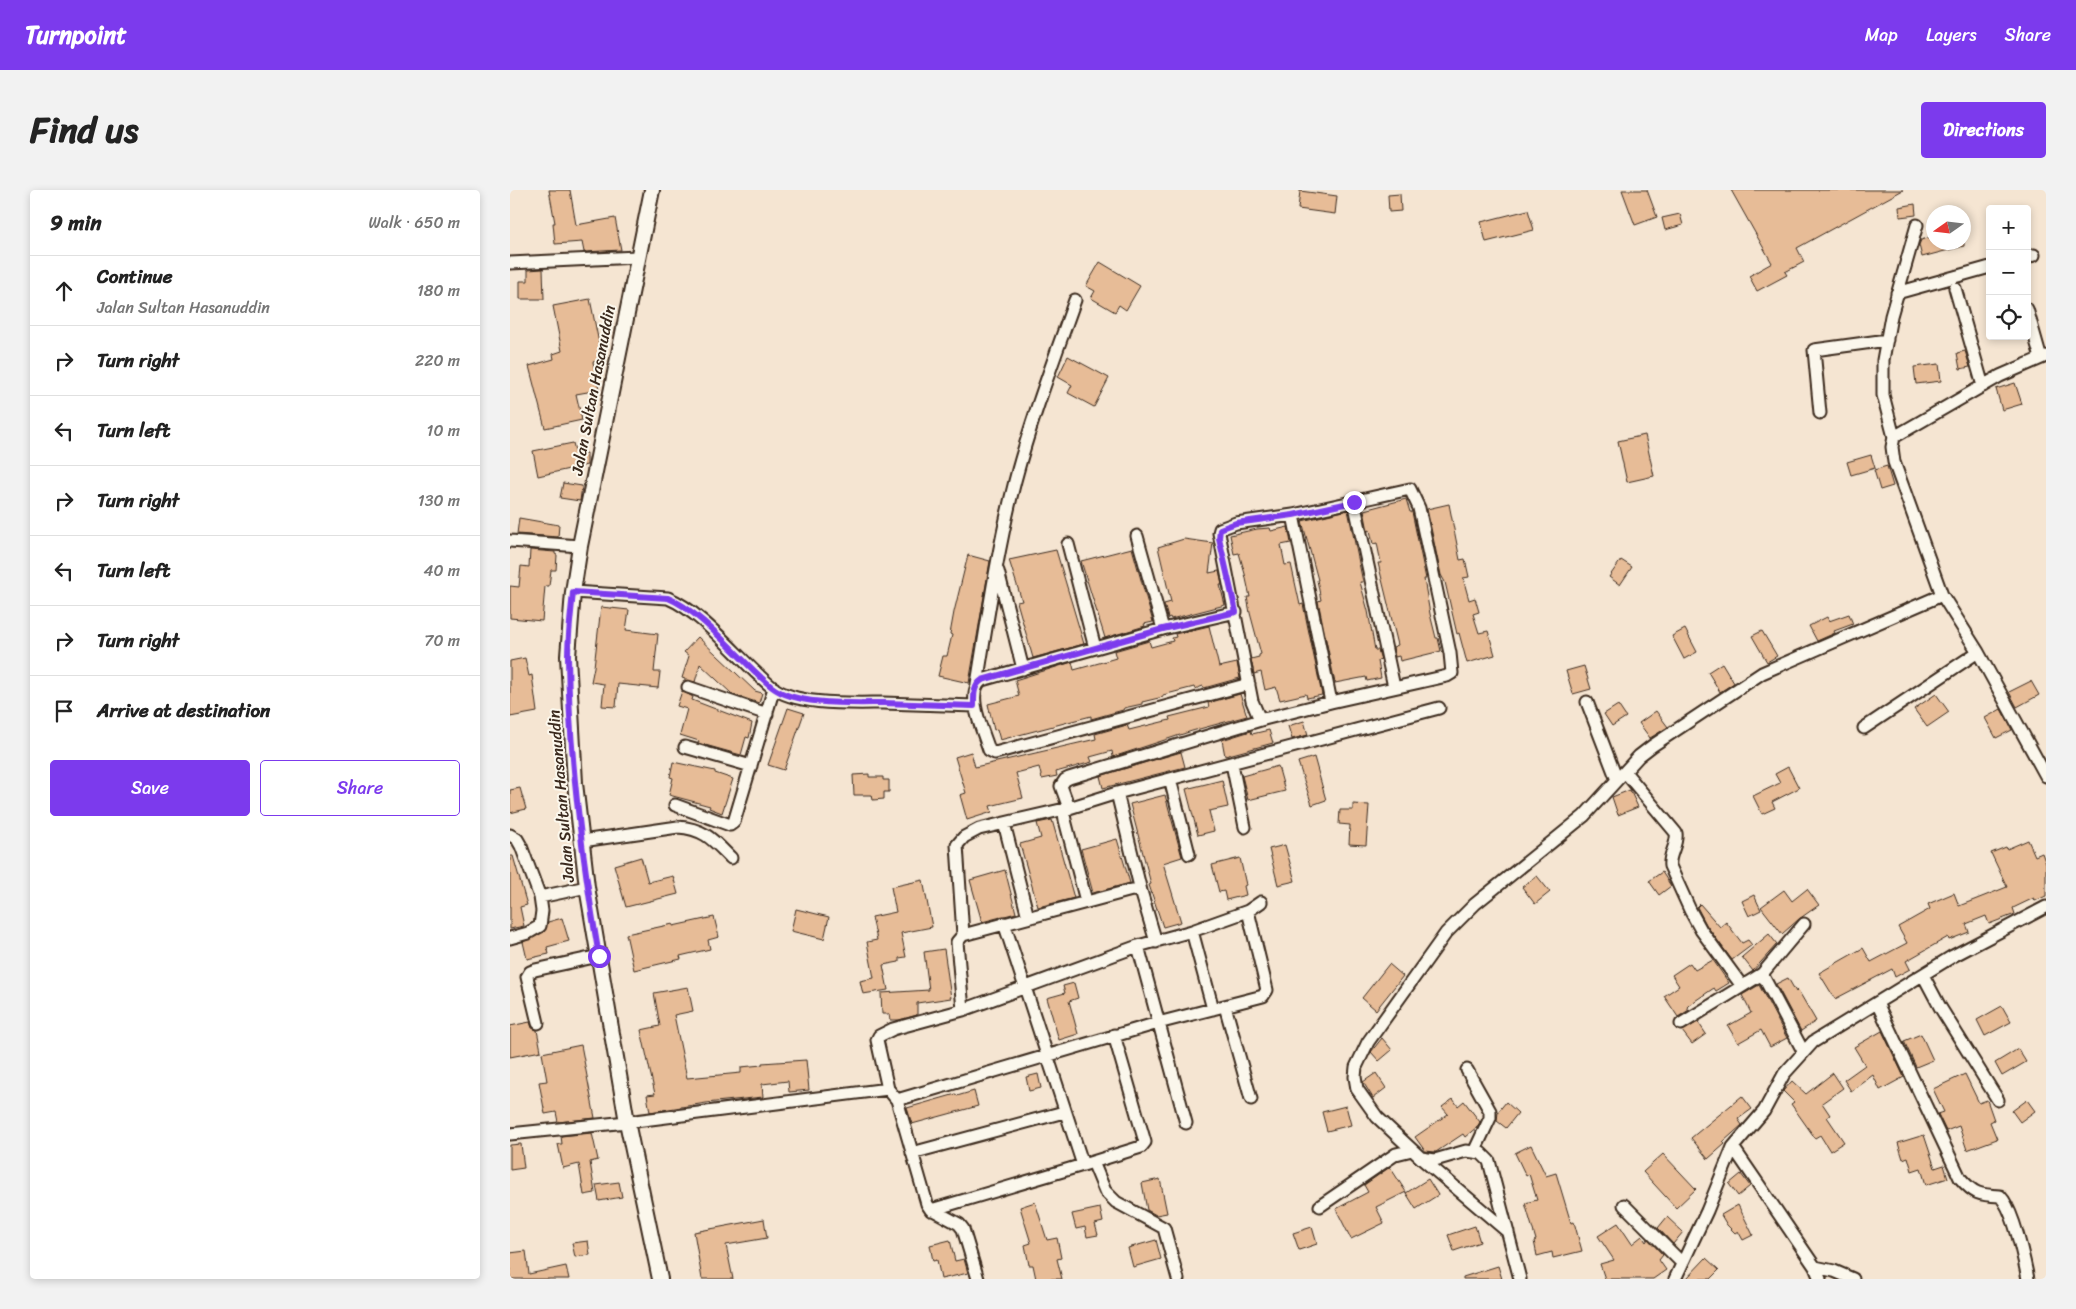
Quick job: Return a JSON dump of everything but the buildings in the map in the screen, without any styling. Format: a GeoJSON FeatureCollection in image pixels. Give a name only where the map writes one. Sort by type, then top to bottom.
{"type":"FeatureCollection","features":[{"type":"Feature","properties":{"kind":"street","name":"Jalan Sultan Hasanuddin"},"geometry":{"type":"LineString","coordinates":[[652,190],[580,546],[573,592],[568,656],[575,783],[587,887],[627,1122],[660,1279]]}},
{"type":"Feature","properties":{"kind":"street"},"geometry":{"type":"LineString","coordinates":[[1917,224],[1891,316],[1883,360],[1883,396],[1894,437],[1892,447],[1894,462],[1942,595],[1978,652],[2046,776]]}},
{"type":"Feature","properties":{"kind":"street"},"geometry":{"type":"LineString","coordinates":[[510,263],[637,257]]}},
{"type":"Feature","properties":{"kind":"street"},"geometry":{"type":"LineString","coordinates":[[1897,293],[1986,268]]}},
{"type":"Feature","properties":{"kind":"street"},"geometry":{"type":"LineString","coordinates":[[1955,288],[1983,386]]}},
{"type":"Feature","properties":{"kind":"street"},"geometry":{"type":"LineString","coordinates":[[1075,300],[1043,390],[1015,481],[997,566],[977,684],[974,691],[974,706],[989,750],[995,753],[1249,684]]}},
{"type":"Feature","properties":{"kind":"street"},"geometry":{"type":"LineString","coordinates":[[1894,437],[2018,367],[2043,357],[2031,320]]}},
{"type":"Feature","properties":{"kind":"street"},"geometry":{"type":"LineString","coordinates":[[1820,413],[1814,350],[1887,340]]}},
{"type":"Feature","properties":{"kind":"street"},"geometry":{"type":"LineString","coordinates":[[1069,808],[1061,786],[1069,778],[1264,719],[1394,687],[1444,678],[1452,672],[1419,508],[1410,489],[1293,515],[1236,523],[1220,529],[1219,538],[1236,612],[1249,684],[1255,709],[1264,719]]}},
{"type":"Feature","properties":{"kind":"street"},"geometry":{"type":"LineString","coordinates":[[1354,502],[1394,687]]}},
{"type":"Feature","properties":{"kind":"street"},"geometry":{"type":"LineString","coordinates":[[1293,515],[1331,702]]}},
{"type":"Feature","properties":{"kind":"street"},"geometry":{"type":"LineString","coordinates":[[1137,536],[1163,629]]}},
{"type":"Feature","properties":{"kind":"street"},"geometry":{"type":"LineString","coordinates":[[510,541],[580,546]]}},
{"type":"Feature","properties":{"kind":"street"},"geometry":{"type":"LineString","coordinates":[[1068,544],[1095,648]]}},
{"type":"Feature","properties":{"kind":"street"},"geometry":{"type":"LineString","coordinates":[[997,566],[1023,669]]}},
{"type":"Feature","properties":{"kind":"street"},"geometry":{"type":"LineString","coordinates":[[573,592],[668,598],[675,601],[702,622],[774,688],[796,696],[829,703],[974,706]]}},
{"type":"Feature","properties":{"kind":"street"},"geometry":{"type":"LineString","coordinates":[[1508,1232],[1421,1158],[1377,1117],[1357,1089],[1355,1077],[1356,1067],[1368,1042],[1446,933],[1475,904],[1584,816],[1639,756],[1762,673],[1942,595]]}},
{"type":"Feature","properties":{"kind":"street"},"geometry":{"type":"LineString","coordinates":[[977,684],[990,677],[1163,629],[1236,612]]}},
{"type":"Feature","properties":{"kind":"street"},"geometry":{"type":"LineString","coordinates":[[1864,728],[1978,652]]}},
{"type":"Feature","properties":{"kind":"street"},"geometry":{"type":"LineString","coordinates":[[688,687],[768,714]]}},
{"type":"Feature","properties":{"kind":"street"},"geometry":{"type":"LineString","coordinates":[[675,805],[730,825],[734,822],[768,714],[774,688]]}},
{"type":"Feature","properties":{"kind":"street"},"geometry":{"type":"LineString","coordinates":[[1587,702],[1621,776],[1676,833],[1677,842],[1670,859],[1670,866],[1701,930],[1742,986]]}},
{"type":"Feature","properties":{"kind":"street"},"geometry":{"type":"LineString","coordinates":[[963,935],[957,844],[964,836],[971,832],[1069,808],[1117,793],[1439,708]]}},
{"type":"Feature","properties":{"kind":"street"},"geometry":{"type":"LineString","coordinates":[[685,747],[751,766]]}},
{"type":"Feature","properties":{"kind":"street"},"geometry":{"type":"LineString","coordinates":[[1232,764],[1245,827]]}},
{"type":"Feature","properties":{"kind":"street"},"geometry":{"type":"LineString","coordinates":[[1170,779],[1190,854]]}},
{"type":"Feature","properties":{"kind":"street"},"geometry":{"type":"LineString","coordinates":[[1117,793],[1156,942]]}},
{"type":"Feature","properties":{"kind":"street"},"geometry":{"type":"LineString","coordinates":[[1069,808],[1064,813],[1065,820],[1086,901]]}},
{"type":"Feature","properties":{"kind":"street"},"geometry":{"type":"LineString","coordinates":[[1004,823],[1028,917]]}},
{"type":"Feature","properties":{"kind":"street"},"geometry":{"type":"LineString","coordinates":[[582,841],[678,827],[690,828],[705,833],[731,858]]}},
{"type":"Feature","properties":{"kind":"street"},"geometry":{"type":"LineString","coordinates":[[510,835],[517,839],[522,846],[540,897],[542,911],[540,926],[528,933],[510,938]]}},
{"type":"Feature","properties":{"kind":"street"},"geometry":{"type":"LineString","coordinates":[[540,897],[587,887]]}},
{"type":"Feature","properties":{"kind":"street"},"geometry":{"type":"LineString","coordinates":[[963,1010],[957,942],[963,935],[1086,901],[1123,892],[1142,891]]}},
{"type":"Feature","properties":{"kind":"street"},"geometry":{"type":"LineString","coordinates":[[978,1279],[963,1229],[959,1224],[931,1210],[927,1204],[897,1100],[888,1089],[877,1040],[879,1036],[893,1029],[963,1010],[1138,946],[1192,931],[1248,911],[1261,902]]}},
{"type":"Feature","properties":{"kind":"street"},"geometry":{"type":"LineString","coordinates":[[1675,1279],[1707,1211],[1733,1147],[1764,1111],[1784,1074],[1803,1051],[1813,1042],[1953,956],[2046,907]]}},
{"type":"Feature","properties":{"kind":"street"},"geometry":{"type":"LineString","coordinates":[[897,1100],[1114,1035],[1263,996],[1267,990],[1248,911]]}},
{"type":"Feature","properties":{"kind":"street"},"geometry":{"type":"LineString","coordinates":[[1004,923],[1064,1112],[1088,1164],[1105,1191],[1116,1202],[1164,1228],[1178,1279]]}},
{"type":"Feature","properties":{"kind":"street"},"geometry":{"type":"LineString","coordinates":[[1681,1024],[1762,974],[1804,924]]}},
{"type":"Feature","properties":{"kind":"street"},"geometry":{"type":"LineString","coordinates":[[1192,931],[1213,1009]]}},
{"type":"Feature","properties":{"kind":"street"},"geometry":{"type":"LineString","coordinates":[[1138,946],[1186,1123]]}},
{"type":"Feature","properties":{"kind":"street"},"geometry":{"type":"LineString","coordinates":[[538,1023],[528,975],[535,970],[599,956]]}},
{"type":"Feature","properties":{"kind":"street"},"geometry":{"type":"LineString","coordinates":[[1762,974],[1803,1051]]}},
{"type":"Feature","properties":{"kind":"street"},"geometry":{"type":"LineString","coordinates":[[1923,974],[1940,1007],[1998,1100]]}},
{"type":"Feature","properties":{"kind":"street"},"geometry":{"type":"LineString","coordinates":[[1877,1003],[1960,1178],[1978,1194],[2000,1196],[2006,1203],[2023,1252],[2028,1279]]}},
{"type":"Feature","properties":{"kind":"street"},"geometry":{"type":"LineString","coordinates":[[1225,1006],[1250,1099]]}},
{"type":"Feature","properties":{"kind":"street"},"geometry":{"type":"LineString","coordinates":[[933,1210],[1141,1147],[1145,1142],[1114,1035]]}},
{"type":"Feature","properties":{"kind":"street"},"geometry":{"type":"LineString","coordinates":[[1466,1070],[1490,1111],[1490,1118],[1474,1152]]}},
{"type":"Feature","properties":{"kind":"street"},"geometry":{"type":"LineString","coordinates":[[510,1134],[627,1122],[888,1089]]}},
{"type":"Feature","properties":{"kind":"street"},"geometry":{"type":"LineString","coordinates":[[912,1153],[1064,1112]]}},
{"type":"Feature","properties":{"kind":"street"},"geometry":{"type":"LineString","coordinates":[[1733,1147],[1815,1267],[1820,1279]]}},
{"type":"Feature","properties":{"kind":"street"},"geometry":{"type":"LineString","coordinates":[[1320,1206],[1396,1154],[1412,1150]]}},
{"type":"Feature","properties":{"kind":"street"},"geometry":{"type":"LineString","coordinates":[[1421,1158],[1435,1160],[1466,1151],[1481,1153],[1489,1161],[1520,1279]]}},
{"type":"Feature","properties":{"kind":"street"},"geometry":{"type":"LineString","coordinates":[[1624,1205],[1682,1262]]}},
{"type":"Feature","properties":{"kind":"street"},"geometry":{"type":"LineString","coordinates":[[1815,1267],[1834,1271],[1853,1279]]}},
{"type":"Feature","properties":{"kind":"route"},"geometry":{"type":"LineString","coordinates":[[599,956],[587,887],[571,733],[568,656],[573,592],[668,598],[675,601],[684,606],[774,688],[796,696],[829,703],[974,706],[974,691],[977,684],[990,677],[1163,629],[1236,612],[1219,538],[1220,529],[1236,523],[1293,515],[1354,502]]}}]}
